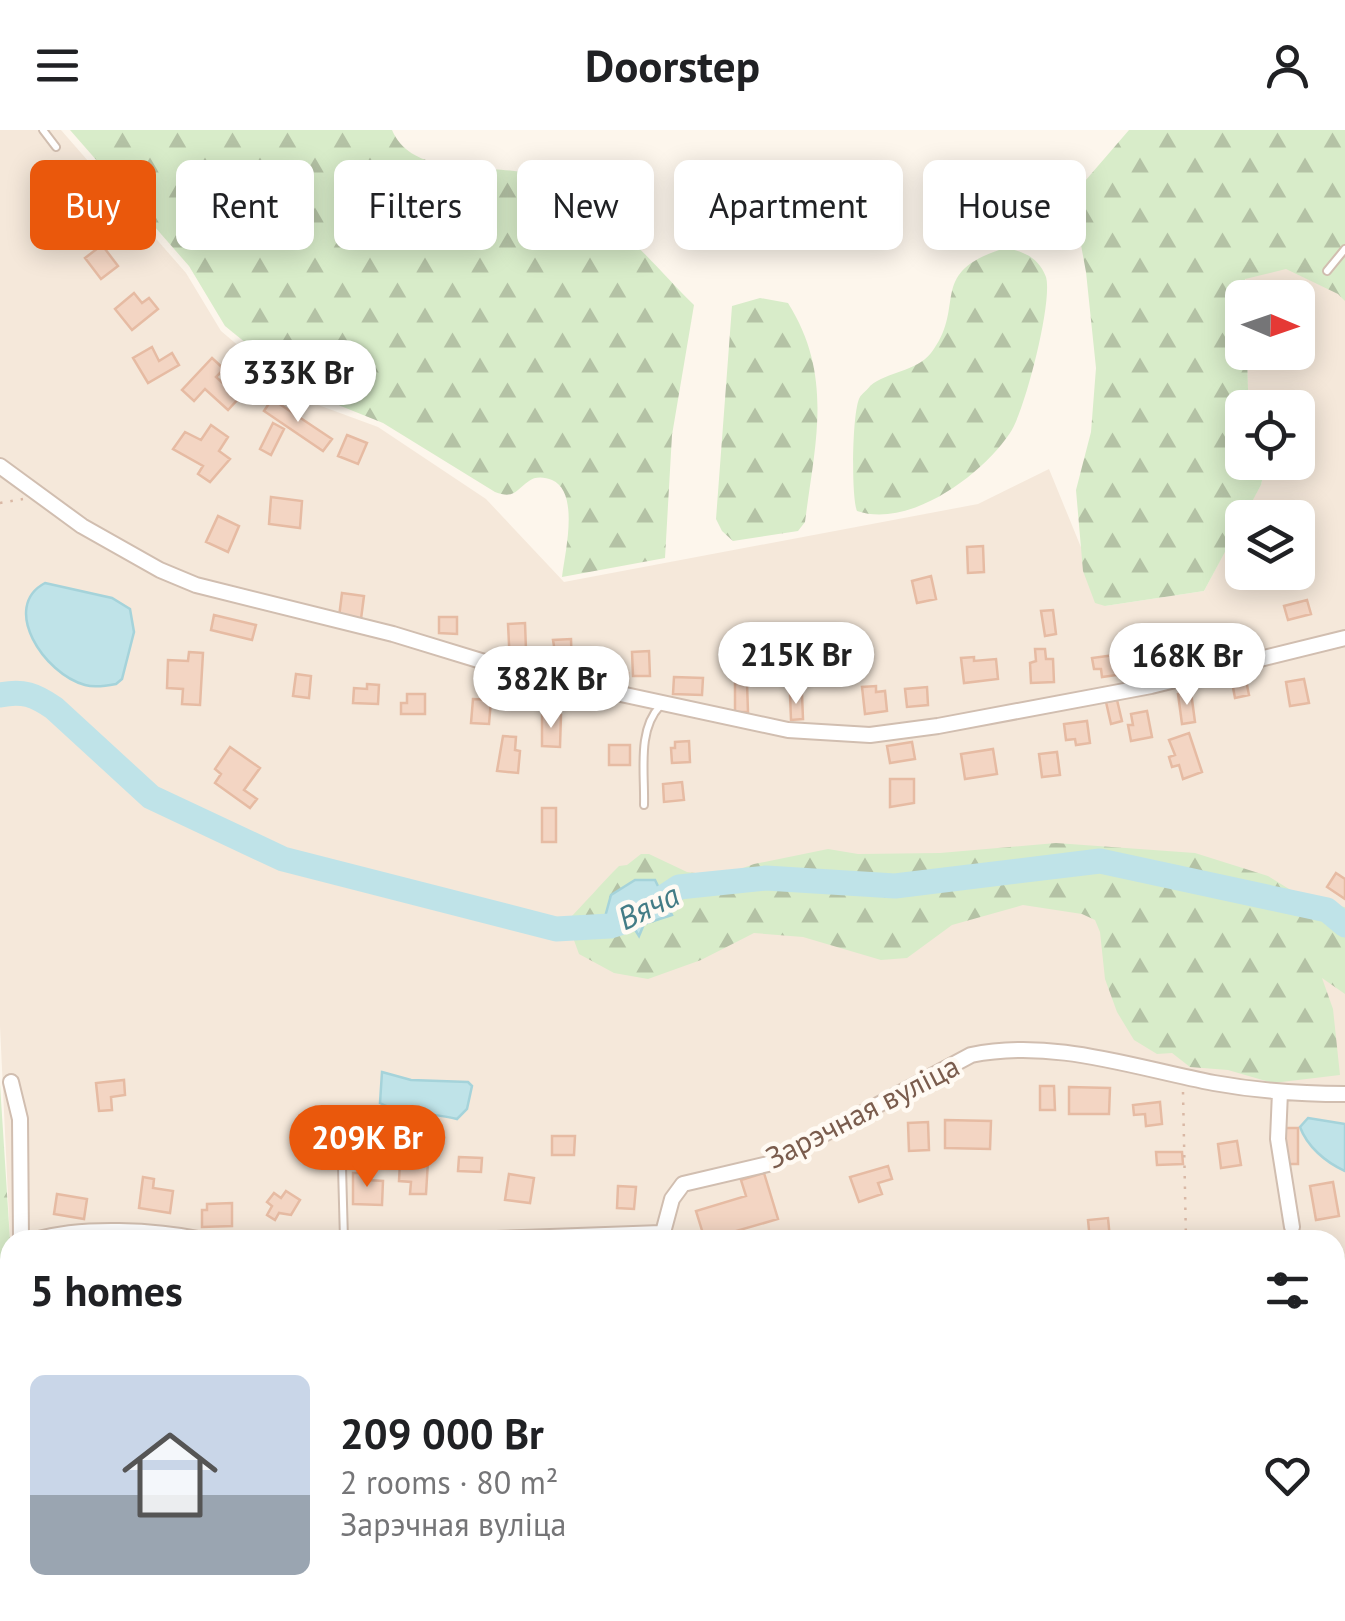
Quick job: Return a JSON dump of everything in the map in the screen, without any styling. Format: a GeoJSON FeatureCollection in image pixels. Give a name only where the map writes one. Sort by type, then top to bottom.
{"type":"FeatureCollection","features":[{"type":"Feature","properties":{"kind":"street"},"geometry":{"type":"LineString","coordinates":[[0,466],[82,526],[150,565],[196,585],[394,634],[514,672],[788,730],[870,735],[1134,690],[1345,638]]}},
{"type":"Feature","properties":{"kind":"street","name":"Зарэчная вуліца"},"geometry":{"type":"LineString","coordinates":[[663,1230],[676,1190],[683,1184],[768,1164],[971,1054],[1007,1049],[1114,1059],[1182,1076],[1280,1092],[1345,1094]]}},
{"type":"Feature","properties":{"kind":"street"},"geometry":{"type":"LineString","coordinates":[[11,1082],[20,1119],[21,1230]]}},
{"type":"Feature","properties":{"kind":"street"},"geometry":{"type":"LineString","coordinates":[[1280,1092],[1278,1139],[1292,1227]]}},
{"type":"Feature","properties":{"kind":"lane"},"geometry":{"type":"LineString","coordinates":[[43,130],[56,147]]}},
{"type":"Feature","properties":{"kind":"lane"},"geometry":{"type":"LineString","coordinates":[[1327,271],[1345,249]]}},
{"type":"Feature","properties":{"kind":"lane"},"geometry":{"type":"LineString","coordinates":[[644,804],[646,732],[649,720],[661,705]]}},
{"type":"Feature","properties":{"kind":"lane"},"geometry":{"type":"LineString","coordinates":[[342,1167],[344,1230]]}},
{"type":"Feature","properties":{"kind":"path"},"geometry":{"type":"LineString","coordinates":[[1182,1076],[1186,1230]]}},
{"type":"Feature","properties":{"kind":"shaded area"},"geometry":{"type":"Polygon","coordinates":[[[0,130],[61,130],[87,160],[30,160],[30,250],[156,250],[156,239],[186,273],[221,331],[302,399],[378,427],[486,499],[564,582],[978,504],[1049,469],[1105,606],[1204,591],[1225,551],[1225,590],[1315,590],[1315,500],[1253,500],[1262,480],[1315,480],[1315,390],[1248,390],[1247,370],[1315,370],[1315,280],[1245,280],[1244,246],[1345,202],[1345,1230],[10,1230],[0,1026],[0,130]]]}},
{"type":"Feature","properties":{"kind":"green space"},"geometry":{"type":"Polygon","coordinates":[[[70,130],[392,130],[403,146],[427,160],[334,160],[334,250],[497,250],[497,170],[517,172],[517,250],[640,250],[694,305],[672,435],[665,558],[562,577],[569,524],[561,487],[552,480],[537,478],[510,494],[495,492],[383,423],[306,392],[225,326],[189,266],[156,228],[156,160],[96,160],[70,130]]]}},
{"type":"Feature","properties":{"kind":"green space"},"geometry":{"type":"Polygon","coordinates":[[[1129,130],[1345,130],[1345,301],[1315,280],[1286,269],[1245,280],[1225,280],[1225,370],[1247,370],[1248,390],[1225,390],[1225,480],[1262,480],[1253,500],[1225,500],[1225,552],[1204,591],[1105,606],[1095,603],[1083,571],[1076,490],[1091,432],[1096,368],[1082,250],[1086,250],[1086,180],[1129,130]]]}},
{"type":"Feature","properties":{"kind":"green space"},"geometry":{"type":"Polygon","coordinates":[[[1000,250],[1024,253],[1035,260],[1046,277],[1036,356],[1016,421],[982,465],[943,494],[899,512],[877,515],[857,511],[853,454],[860,397],[877,381],[918,364],[931,353],[942,336],[956,280],[980,258],[1000,250]]]}},
{"type":"Feature","properties":{"kind":"green space"},"geometry":{"type":"Polygon","coordinates":[[[760,298],[788,303],[802,330],[816,384],[816,437],[805,522],[798,531],[733,541],[716,519],[732,306],[760,298]]]}},
{"type":"Feature","properties":{"kind":"green space"},"geometry":{"type":"Polygon","coordinates":[[[1056,843],[1195,853],[1268,876],[1310,902],[1345,907],[1345,994],[1322,978],[1333,1009],[1340,1075],[1273,1083],[1228,1070],[1190,1067],[1172,1053],[1157,1054],[1134,1040],[1117,1012],[1105,979],[1100,932],[1095,920],[1082,914],[1023,905],[952,925],[907,958],[881,960],[803,937],[754,933],[701,960],[648,979],[614,973],[579,954],[567,921],[619,866],[641,854],[687,872],[721,876],[754,864],[828,849],[858,854],[940,853],[1056,843]]]}},
{"type":"Feature","properties":{"kind":"green space"},"geometry":{"type":"Polygon","coordinates":[[[0,1084],[9,1230],[0,1230],[0,1084]]]}},
{"type":"Feature","properties":{"kind":"water"},"geometry":{"type":"Polygon","coordinates":[[[45,583],[112,598],[130,609],[134,632],[122,679],[116,684],[85,685],[55,668],[42,654],[27,623],[26,608],[32,594],[45,583]]]}},
{"type":"Feature","properties":{"kind":"water"},"geometry":{"type":"Polygon","coordinates":[[[635,880],[655,880],[672,915],[644,924],[639,936],[629,920],[610,926],[605,917],[611,895],[635,880]]]}},
{"type":"Feature","properties":{"kind":"water"},"geometry":{"type":"Polygon","coordinates":[[[382,1072],[411,1080],[468,1082],[472,1086],[467,1109],[457,1119],[388,1107],[380,1103],[382,1072]]]}},
{"type":"Feature","properties":{"kind":"water"},"geometry":{"type":"Polygon","coordinates":[[[1308,1118],[1345,1124],[1345,1171],[1307,1141],[1300,1127],[1308,1118]]]}},
{"type":"Feature","properties":{"kind":"building"},"geometry":{"type":"Polygon","coordinates":[[[95,250],[106,250],[118,266],[101,279],[85,258],[95,250]]]}},
{"type":"Feature","properties":{"kind":"building"},"geometry":{"type":"Polygon","coordinates":[[[134,293],[142,303],[149,298],[158,309],[132,330],[115,309],[134,293]]]}},
{"type":"Feature","properties":{"kind":"building"},"geometry":{"type":"Polygon","coordinates":[[[152,347],[159,361],[172,353],[179,365],[148,383],[133,358],[152,347]]]}},
{"type":"Feature","properties":{"kind":"building"},"geometry":{"type":"Polygon","coordinates":[[[212,358],[224,369],[216,377],[239,398],[228,410],[205,389],[194,401],[182,390],[212,358]]]}},
{"type":"Feature","properties":{"kind":"building"},"geometry":{"type":"Polygon","coordinates":[[[272,399],[332,439],[323,451],[264,411],[272,399]]]}},
{"type":"Feature","properties":{"kind":"building"},"geometry":{"type":"Polygon","coordinates":[[[273,423],[284,429],[271,455],[260,449],[273,423]]]}},
{"type":"Feature","properties":{"kind":"building"},"geometry":{"type":"Polygon","coordinates":[[[211,425],[228,437],[219,451],[230,459],[210,482],[198,474],[203,466],[173,449],[185,432],[201,440],[211,425]]]}},
{"type":"Feature","properties":{"kind":"building"},"geometry":{"type":"Polygon","coordinates":[[[347,435],[367,443],[358,464],[338,456],[347,435]]]}},
{"type":"Feature","properties":{"kind":"building"},"geometry":{"type":"Polygon","coordinates":[[[271,497],[302,501],[300,528],[269,524],[271,497]]]}},
{"type":"Feature","properties":{"kind":"building"},"geometry":{"type":"Polygon","coordinates":[[[218,516],[239,526],[228,552],[206,542],[218,516]]]}},
{"type":"Feature","properties":{"kind":"building"},"geometry":{"type":"Polygon","coordinates":[[[983,546],[984,572],[968,573],[967,547],[983,546]]]}},
{"type":"Feature","properties":{"kind":"building"},"geometry":{"type":"Polygon","coordinates":[[[931,576],[936,599],[917,603],[912,581],[931,576]]]}},
{"type":"Feature","properties":{"kind":"building"},"geometry":{"type":"Polygon","coordinates":[[[342,593],[364,596],[361,619],[339,617],[342,593]]]}},
{"type":"Feature","properties":{"kind":"building"},"geometry":{"type":"Polygon","coordinates":[[[1307,600],[1311,614],[1288,620],[1284,606],[1307,600]]]}},
{"type":"Feature","properties":{"kind":"building"},"geometry":{"type":"Polygon","coordinates":[[[1053,610],[1056,634],[1045,636],[1041,611],[1053,610]]]}},
{"type":"Feature","properties":{"kind":"building"},"geometry":{"type":"Polygon","coordinates":[[[214,615],[256,625],[252,640],[211,630],[214,615]]]}},
{"type":"Feature","properties":{"kind":"building"},"geometry":{"type":"Polygon","coordinates":[[[439,617],[457,617],[457,634],[439,633],[439,617]]]}},
{"type":"Feature","properties":{"kind":"building"},"geometry":{"type":"Polygon","coordinates":[[[525,623],[526,650],[519,650],[519,664],[510,664],[508,624],[525,623]]]}},
{"type":"Feature","properties":{"kind":"building"},"geometry":{"type":"Polygon","coordinates":[[[571,639],[572,670],[558,671],[553,640],[571,639]]]}},
{"type":"Feature","properties":{"kind":"building"},"geometry":{"type":"Polygon","coordinates":[[[1159,645],[1163,670],[1140,674],[1137,649],[1159,645]]]}},
{"type":"Feature","properties":{"kind":"building"},"geometry":{"type":"Polygon","coordinates":[[[1035,649],[1045,649],[1046,659],[1053,659],[1054,682],[1031,683],[1030,663],[1036,661],[1035,649]]]}},
{"type":"Feature","properties":{"kind":"building"},"geometry":{"type":"Polygon","coordinates":[[[649,651],[650,676],[633,676],[632,652],[649,651]]]}},
{"type":"Feature","properties":{"kind":"building"},"geometry":{"type":"Polygon","coordinates":[[[189,652],[203,653],[200,705],[182,704],[183,689],[167,688],[168,660],[188,661],[189,652]]]}},
{"type":"Feature","properties":{"kind":"building"},"geometry":{"type":"Polygon","coordinates":[[[1115,655],[1117,675],[1102,677],[1101,669],[1094,669],[1092,658],[1115,655]]]}},
{"type":"Feature","properties":{"kind":"building"},"geometry":{"type":"Polygon","coordinates":[[[974,657],[974,661],[996,659],[998,679],[964,683],[961,658],[974,657]]]}},
{"type":"Feature","properties":{"kind":"building"},"geometry":{"type":"Polygon","coordinates":[[[783,665],[784,679],[765,681],[764,667],[783,665]]]}},
{"type":"Feature","properties":{"kind":"building"},"geometry":{"type":"Polygon","coordinates":[[[604,668],[628,673],[626,687],[601,682],[604,668]]]}},
{"type":"Feature","properties":{"kind":"building"},"geometry":{"type":"Polygon","coordinates":[[[296,674],[311,676],[309,698],[293,696],[296,674]]]}},
{"type":"Feature","properties":{"kind":"building"},"geometry":{"type":"Polygon","coordinates":[[[1245,675],[1249,695],[1235,698],[1231,677],[1245,675]]]}},
{"type":"Feature","properties":{"kind":"building"},"geometry":{"type":"Polygon","coordinates":[[[674,677],[703,678],[702,695],[673,694],[674,677]]]}},
{"type":"Feature","properties":{"kind":"building"},"geometry":{"type":"Polygon","coordinates":[[[1304,679],[1309,703],[1290,706],[1286,682],[1304,679]]]}},
{"type":"Feature","properties":{"kind":"building"},"geometry":{"type":"Polygon","coordinates":[[[735,683],[747,683],[748,712],[735,712],[735,683]]]}},
{"type":"Feature","properties":{"kind":"building"},"geometry":{"type":"Polygon","coordinates":[[[367,684],[379,685],[378,704],[353,703],[354,688],[367,689],[367,684]]]}},
{"type":"Feature","properties":{"kind":"building"},"geometry":{"type":"Polygon","coordinates":[[[876,686],[876,692],[885,691],[887,711],[865,714],[862,687],[876,686]]]}},
{"type":"Feature","properties":{"kind":"building"},"geometry":{"type":"Polygon","coordinates":[[[927,687],[928,705],[907,707],[905,689],[927,687]]]}},
{"type":"Feature","properties":{"kind":"building"},"geometry":{"type":"Polygon","coordinates":[[[1191,692],[1195,722],[1182,724],[1178,694],[1191,692]]]}},
{"type":"Feature","properties":{"kind":"building"},"geometry":{"type":"Polygon","coordinates":[[[407,694],[425,694],[425,714],[401,714],[401,703],[407,703],[407,694]]]}},
{"type":"Feature","properties":{"kind":"building"},"geometry":{"type":"Polygon","coordinates":[[[790,694],[802,694],[803,719],[791,720],[790,694]]]}},
{"type":"Feature","properties":{"kind":"building"},"geometry":{"type":"Polygon","coordinates":[[[473,699],[491,700],[489,724],[471,723],[473,699]]]}},
{"type":"Feature","properties":{"kind":"building"},"geometry":{"type":"Polygon","coordinates":[[[1117,700],[1122,721],[1111,724],[1106,702],[1117,700]]]}},
{"type":"Feature","properties":{"kind":"building"},"geometry":{"type":"Polygon","coordinates":[[[1147,711],[1152,737],[1131,741],[1131,714],[1147,711]]]}},
{"type":"Feature","properties":{"kind":"building"},"geometry":{"type":"Polygon","coordinates":[[[542,715],[561,715],[560,747],[542,746],[542,715]]]}},
{"type":"Feature","properties":{"kind":"building"},"geometry":{"type":"Polygon","coordinates":[[[1087,721],[1090,743],[1076,745],[1075,739],[1066,740],[1064,724],[1087,721]]]}},
{"type":"Feature","properties":{"kind":"building"},"geometry":{"type":"Polygon","coordinates":[[[1189,733],[1202,772],[1183,779],[1179,765],[1172,767],[1169,757],[1175,755],[1169,740],[1189,733]]]}},
{"type":"Feature","properties":{"kind":"building"},"geometry":{"type":"Polygon","coordinates":[[[503,736],[516,737],[515,750],[520,751],[518,773],[497,771],[503,736]]]}},
{"type":"Feature","properties":{"kind":"building"},"geometry":{"type":"Polygon","coordinates":[[[689,741],[690,762],[672,763],[671,748],[675,748],[675,742],[689,741]]]}},
{"type":"Feature","properties":{"kind":"building"},"geometry":{"type":"Polygon","coordinates":[[[912,742],[915,759],[890,763],[887,746],[912,742]]]}},
{"type":"Feature","properties":{"kind":"building"},"geometry":{"type":"Polygon","coordinates":[[[609,745],[630,745],[630,765],[609,765],[609,745]]]}},
{"type":"Feature","properties":{"kind":"building"},"geometry":{"type":"Polygon","coordinates":[[[230,747],[260,768],[244,790],[257,799],[250,808],[215,783],[221,774],[215,769],[230,747]]]}},
{"type":"Feature","properties":{"kind":"building"},"geometry":{"type":"Polygon","coordinates":[[[993,749],[997,774],[965,779],[961,754],[993,749]]]}},
{"type":"Feature","properties":{"kind":"building"},"geometry":{"type":"Polygon","coordinates":[[[1057,752],[1060,775],[1042,777],[1039,754],[1057,752]]]}},
{"type":"Feature","properties":{"kind":"building"},"geometry":{"type":"Polygon","coordinates":[[[890,779],[914,779],[914,803],[890,807],[890,779]]]}},
{"type":"Feature","properties":{"kind":"building"},"geometry":{"type":"Polygon","coordinates":[[[682,782],[684,800],[664,802],[663,784],[682,782]]]}},
{"type":"Feature","properties":{"kind":"building"},"geometry":{"type":"Polygon","coordinates":[[[542,808],[556,808],[556,842],[542,842],[542,808]]]}},
{"type":"Feature","properties":{"kind":"building"},"geometry":{"type":"Polygon","coordinates":[[[1336,873],[1345,879],[1345,899],[1327,887],[1336,873]]]}},
{"type":"Feature","properties":{"kind":"building"},"geometry":{"type":"Polygon","coordinates":[[[124,1080],[125,1095],[111,1097],[112,1110],[99,1111],[96,1083],[124,1080]]]}},
{"type":"Feature","properties":{"kind":"building"},"geometry":{"type":"Polygon","coordinates":[[[1040,1086],[1054,1086],[1055,1110],[1040,1110],[1040,1086]]]}},
{"type":"Feature","properties":{"kind":"building"},"geometry":{"type":"Polygon","coordinates":[[[1069,1087],[1110,1088],[1109,1114],[1069,1114],[1069,1087]]]}},
{"type":"Feature","properties":{"kind":"building"},"geometry":{"type":"Polygon","coordinates":[[[1160,1102],[1162,1124],[1146,1126],[1145,1114],[1134,1115],[1133,1105],[1160,1102]]]}},
{"type":"Feature","properties":{"kind":"building"},"geometry":{"type":"Polygon","coordinates":[[[945,1120],[991,1121],[990,1149],[945,1148],[945,1120]]]}},
{"type":"Feature","properties":{"kind":"building"},"geometry":{"type":"Polygon","coordinates":[[[928,1122],[929,1150],[909,1151],[908,1123],[928,1122]]]}},
{"type":"Feature","properties":{"kind":"building"},"geometry":{"type":"Polygon","coordinates":[[[1284,1128],[1298,1128],[1298,1164],[1285,1164],[1284,1128]]]}},
{"type":"Feature","properties":{"kind":"building"},"geometry":{"type":"Polygon","coordinates":[[[552,1136],[575,1136],[574,1155],[552,1155],[552,1136]]]}},
{"type":"Feature","properties":{"kind":"building"},"geometry":{"type":"Polygon","coordinates":[[[1237,1141],[1241,1165],[1221,1168],[1218,1144],[1237,1141]]]}},
{"type":"Feature","properties":{"kind":"building"},"geometry":{"type":"Polygon","coordinates":[[[401,1143],[429,1145],[426,1194],[410,1194],[411,1182],[399,1181],[401,1143]]]}},
{"type":"Feature","properties":{"kind":"building"},"geometry":{"type":"Polygon","coordinates":[[[1156,1152],[1182,1152],[1183,1164],[1157,1165],[1156,1152]]]}},
{"type":"Feature","properties":{"kind":"building"},"geometry":{"type":"Polygon","coordinates":[[[459,1157],[482,1158],[481,1172],[458,1171],[459,1157]]]}},
{"type":"Feature","properties":{"kind":"building"},"geometry":{"type":"Polygon","coordinates":[[[888,1166],[892,1179],[878,1183],[882,1194],[859,1202],[850,1177],[888,1166]]]}},
{"type":"Feature","properties":{"kind":"building"},"geometry":{"type":"Polygon","coordinates":[[[353,1173],[367,1173],[367,1180],[383,1181],[382,1205],[353,1204],[353,1173]]]}},
{"type":"Feature","properties":{"kind":"building"},"geometry":{"type":"Polygon","coordinates":[[[764,1173],[778,1219],[740,1230],[702,1230],[696,1211],[746,1196],[741,1180],[764,1173]]]}},
{"type":"Feature","properties":{"kind":"building"},"geometry":{"type":"Polygon","coordinates":[[[509,1174],[534,1178],[530,1203],[505,1200],[509,1174]]]}},
{"type":"Feature","properties":{"kind":"building"},"geometry":{"type":"Polygon","coordinates":[[[143,1177],[154,1179],[153,1188],[173,1191],[170,1213],[139,1208],[143,1177]]]}},
{"type":"Feature","properties":{"kind":"building"},"geometry":{"type":"Polygon","coordinates":[[[1333,1182],[1339,1216],[1316,1220],[1310,1186],[1333,1182]]]}},
{"type":"Feature","properties":{"kind":"building"},"geometry":{"type":"Polygon","coordinates":[[[618,1186],[636,1187],[634,1209],[617,1208],[618,1186]]]}},
{"type":"Feature","properties":{"kind":"building"},"geometry":{"type":"Polygon","coordinates":[[[286,1191],[300,1200],[291,1215],[279,1213],[275,1220],[267,1215],[272,1206],[267,1202],[274,1193],[281,1198],[286,1191]]]}},
{"type":"Feature","properties":{"kind":"building"},"geometry":{"type":"Polygon","coordinates":[[[57,1194],[87,1199],[84,1219],[54,1214],[57,1194]]]}},
{"type":"Feature","properties":{"kind":"building"},"geometry":{"type":"Polygon","coordinates":[[[232,1203],[232,1226],[202,1227],[202,1210],[207,1210],[207,1204],[232,1203]]]}},
{"type":"Feature","properties":{"kind":"building"},"geometry":{"type":"Polygon","coordinates":[[[1108,1218],[1109,1230],[1089,1230],[1088,1220],[1108,1218]]]}},
{"type":"Feature","properties":{"kind":"waterway","name":"Вяча"},"geometry":{"type":"LineString","coordinates":[[0,695],[22,693],[41,700],[151,797],[283,859],[556,929],[610,926],[629,920],[679,887],[766,878],[895,886],[1100,861],[1327,910],[1345,925]]}}]}
